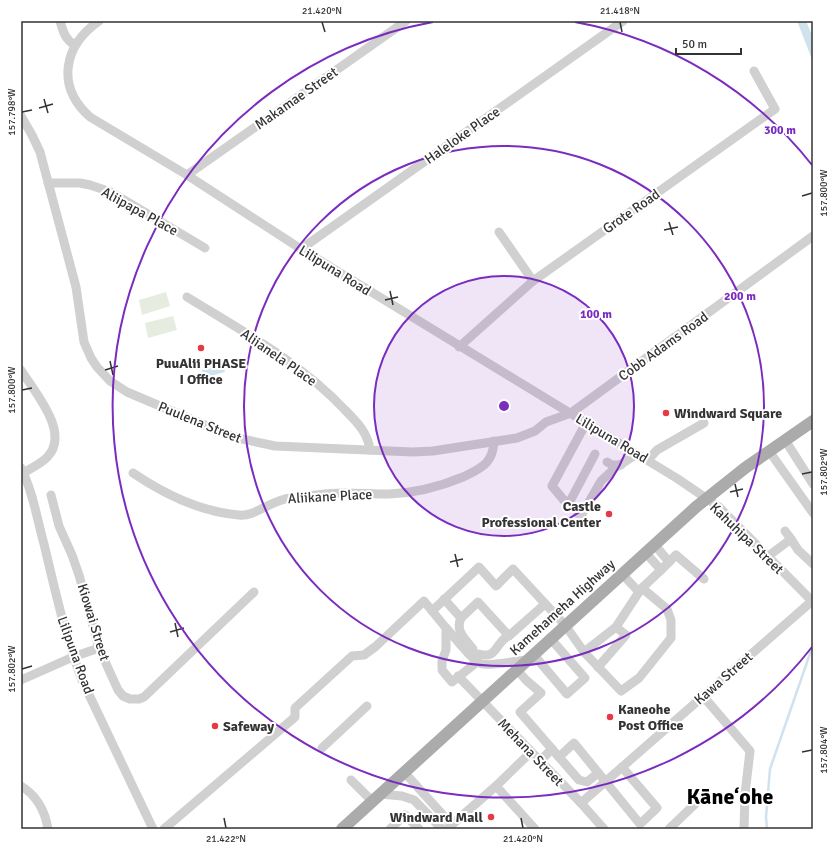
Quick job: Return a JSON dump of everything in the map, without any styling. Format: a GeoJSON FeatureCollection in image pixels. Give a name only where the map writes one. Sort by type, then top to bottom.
{"type":"FeatureCollection","features":[{"type":"Feature","properties":{"kind":"main road","name":"Kamehameha Highway"},"geometry":{"type":"LineString","coordinates":[[342,829],[550,638],[705,499],[744,468],[785,440],[812,424]]}},
{"type":"Feature","properties":{"kind":"street"},"geometry":{"type":"LineString","coordinates":[[60,21],[66,38],[75,45]]}},
{"type":"Feature","properties":{"kind":"street","name":"Lilipuna Road"},"geometry":{"type":"LineString","coordinates":[[99,21],[85,32],[75,45],[70,61],[69,77],[72,93],[85,112],[97,121],[187,175],[301,249],[678,479]]}},
{"type":"Feature","properties":{"kind":"street","name":"Makamae Street"},"geometry":{"type":"LineString","coordinates":[[187,175],[406,21]]}},
{"type":"Feature","properties":{"kind":"street","name":"Haleloke Place"},"geometry":{"type":"LineString","coordinates":[[301,249],[623,21]]}},
{"type":"Feature","properties":{"kind":"street","name":"Grote Road"},"geometry":{"type":"LineString","coordinates":[[459,346],[533,281],[774,110],[754,71]]}},
{"type":"Feature","properties":{"kind":"street","name":"Puulena Street"},"geometry":{"type":"LineString","coordinates":[[21,116],[40,152],[76,287],[84,342],[87,350],[97,367],[110,381],[127,392],[226,434],[258,443],[290,448],[423,452],[523,436],[536,431],[546,422],[570,413]]}},
{"type":"Feature","properties":{"kind":"street","name":"Aliipapa Place"},"geometry":{"type":"LineString","coordinates":[[48,183],[80,183],[111,192],[205,248]]}},
{"type":"Feature","properties":{"kind":"street"},"geometry":{"type":"LineString","coordinates":[[499,232],[533,281]]}},
{"type":"Feature","properties":{"kind":"street","name":"Cobb Adams Road"},"geometry":{"type":"LineString","coordinates":[[570,413],[813,236]]}},
{"type":"Feature","properties":{"kind":"street","name":"Aliianela Place"},"geometry":{"type":"LineString","coordinates":[[187,297],[288,360],[312,379],[335,400],[362,429],[369,442],[370,450]]}},
{"type":"Feature","properties":{"kind":"street","name":"Lilipuna Road"},"geometry":{"type":"LineString","coordinates":[[21,370],[51,417],[56,433],[54,445],[45,460],[22,471],[32,496],[61,617],[73,657],[82,680],[153,829]]}},
{"type":"Feature","properties":{"kind":"street"},"geometry":{"type":"LineString","coordinates":[[586,423],[552,486],[568,504],[595,454]]}},
{"type":"Feature","properties":{"kind":"street"},"geometry":{"type":"LineString","coordinates":[[648,460],[657,450],[704,423]]}},
{"type":"Feature","properties":{"kind":"street"},"geometry":{"type":"LineString","coordinates":[[785,440],[813,484]]}},
{"type":"Feature","properties":{"kind":"street","name":"Aliikane Place"},"geometry":{"type":"LineString","coordinates":[[133,473],[157,488],[182,500],[210,509],[244,515],[253,513],[276,501],[289,498],[343,493],[403,493],[442,485],[485,465],[493,452],[494,441]]}},
{"type":"Feature","properties":{"kind":"street"},"geometry":{"type":"LineString","coordinates":[[769,451],[813,513]]}},
{"type":"Feature","properties":{"kind":"street"},"geometry":{"type":"LineString","coordinates":[[578,514],[581,516],[601,481],[637,454]]}},
{"type":"Feature","properties":{"kind":"street"},"geometry":{"type":"LineString","coordinates":[[607,462],[612,465],[621,465]]}},
{"type":"Feature","properties":{"kind":"street","name":"Kahuhipa Street"},"geometry":{"type":"LineString","coordinates":[[678,479],[705,499],[719,507],[767,557],[813,601]]}},
{"type":"Feature","properties":{"kind":"street","name":"Kiowai Street"},"geometry":{"type":"LineString","coordinates":[[51,495],[59,526],[80,575],[99,648],[120,693],[130,699],[140,699],[144,697],[254,592]]}},
{"type":"Feature","properties":{"kind":"street"},"geometry":{"type":"LineString","coordinates":[[785,531],[798,550],[813,564]]}},
{"type":"Feature","properties":{"kind":"street"},"geometry":{"type":"LineString","coordinates":[[767,557],[791,539]]}},
{"type":"Feature","properties":{"kind":"street"},"geometry":{"type":"LineString","coordinates":[[650,548],[669,562]]}},
{"type":"Feature","properties":{"kind":"street"},"geometry":{"type":"LineString","coordinates":[[650,548],[661,570]]}},
{"type":"Feature","properties":{"kind":"street"},"geometry":{"type":"LineString","coordinates":[[584,652],[616,627],[641,590],[676,555],[704,579]]}},
{"type":"Feature","properties":{"kind":"street"},"geometry":{"type":"LineString","coordinates":[[432,611],[480,567],[496,586],[513,569],[565,625],[584,652],[621,691],[639,678],[671,638],[670,620],[667,609],[622,574]]}},
{"type":"Feature","properties":{"kind":"street"},"geometry":{"type":"LineString","coordinates":[[444,599],[461,618]]}},
{"type":"Feature","properties":{"kind":"street"},"geometry":{"type":"LineString","coordinates":[[164,829],[295,717],[295,708],[352,656],[364,655],[375,647],[424,601],[446,628],[477,655],[487,656],[497,649],[502,640],[509,636],[545,604]]}},
{"type":"Feature","properties":{"kind":"street","name":"Kawa Street"},"geometry":{"type":"LineString","coordinates":[[581,803],[813,601]]}},
{"type":"Feature","properties":{"kind":"street"},"geometry":{"type":"LineString","coordinates":[[509,636],[478,602],[461,618],[459,625],[460,634],[484,665],[530,657],[567,694],[585,678],[550,638]]}},
{"type":"Feature","properties":{"kind":"street"},"geometry":{"type":"LineString","coordinates":[[598,666],[626,635],[616,627]]}},
{"type":"Feature","properties":{"kind":"street"},"geometry":{"type":"LineString","coordinates":[[446,628],[446,650],[442,661],[442,670],[452,682],[477,655]]}},
{"type":"Feature","properties":{"kind":"street"},"geometry":{"type":"LineString","coordinates":[[21,680],[73,657],[99,648]]}},
{"type":"Feature","properties":{"kind":"street"},"geometry":{"type":"LineString","coordinates":[[516,670],[541,693],[520,712],[579,780],[587,782],[598,773]]}},
{"type":"Feature","properties":{"kind":"street","name":"Mehana Street"},"geometry":{"type":"LineString","coordinates":[[458,676],[581,803],[604,829]]}},
{"type":"Feature","properties":{"kind":"street"},"geometry":{"type":"LineString","coordinates":[[703,696],[750,751],[744,829]]}},
{"type":"Feature","properties":{"kind":"street"},"geometry":{"type":"LineString","coordinates":[[322,748],[367,706]]}},
{"type":"Feature","properties":{"kind":"street"},"geometry":{"type":"LineString","coordinates":[[559,757],[574,744],[640,824],[657,808],[622,767]]}},
{"type":"Feature","properties":{"kind":"street"},"geometry":{"type":"LineString","coordinates":[[540,761],[552,749]]}},
{"type":"Feature","properties":{"kind":"street"},"geometry":{"type":"LineString","coordinates":[[404,772],[449,827],[496,786],[531,752]]}},
{"type":"Feature","properties":{"kind":"street"},"geometry":{"type":"LineString","coordinates":[[351,780],[376,798],[402,796],[414,800],[442,829]]}},
{"type":"Feature","properties":{"kind":"street"},"geometry":{"type":"LineString","coordinates":[[21,786],[30,792],[41,808],[48,829]]}},
{"type":"Feature","properties":{"kind":"street"},"geometry":{"type":"LineString","coordinates":[[496,786],[535,829]]}},
{"type":"Feature","properties":{"kind":"street"},"geometry":{"type":"LineString","coordinates":[[669,829],[695,804]]}},
{"type":"Feature","properties":{"kind":"street"},"geometry":{"type":"LineString","coordinates":[[390,829],[405,815],[418,829]]}},
{"type":"Feature","properties":{"kind":"shaded area"},"geometry":{"type":"Polygon","coordinates":[[[166,292],[170,306],[142,315],[139,300],[166,292]]]}},
{"type":"Feature","properties":{"kind":"shaded area"},"geometry":{"type":"Polygon","coordinates":[[[173,316],[177,330],[148,338],[145,323],[173,316]]]}},
{"type":"Feature","properties":{"kind":"water"},"geometry":{"type":"Polygon","coordinates":[[[797,21],[806,21],[813,37],[813,62],[797,21]]]}},
{"type":"Feature","properties":{"kind":"water"},"geometry":{"type":"Polygon","coordinates":[[[223,363],[225,372],[204,379],[202,370],[213,368],[212,365],[223,363]]]}},
{"type":"Feature","properties":{"kind":"waterway"},"geometry":{"type":"LineString","coordinates":[[767,829],[766,817],[770,769],[813,645]]}},
{"type":"Feature","properties":{"kind":"place","name":"PuuAlii PHASE I Office"},"geometry":{"type":"Point","coordinates":[201,348]}},
{"type":"Feature","properties":{"kind":"place","name":"Windward Square"},"geometry":{"type":"Point","coordinates":[666,413]}},
{"type":"Feature","properties":{"kind":"place","name":"Castle Professional Center"},"geometry":{"type":"Point","coordinates":[609,514]}},
{"type":"Feature","properties":{"kind":"place","name":"Kaneohe Post Office"},"geometry":{"type":"Point","coordinates":[610,717]}},
{"type":"Feature","properties":{"kind":"place","name":"Safeway"},"geometry":{"type":"Point","coordinates":[215,726]}},
{"type":"Feature","properties":{"kind":"place","name":"Windward Mall"},"geometry":{"type":"Point","coordinates":[491,817]}},
{"type":"Feature","properties":{"kind":"district","name":"Kāneʻohe"},"geometry":{"type":"Point","coordinates":[730,796]}}]}
